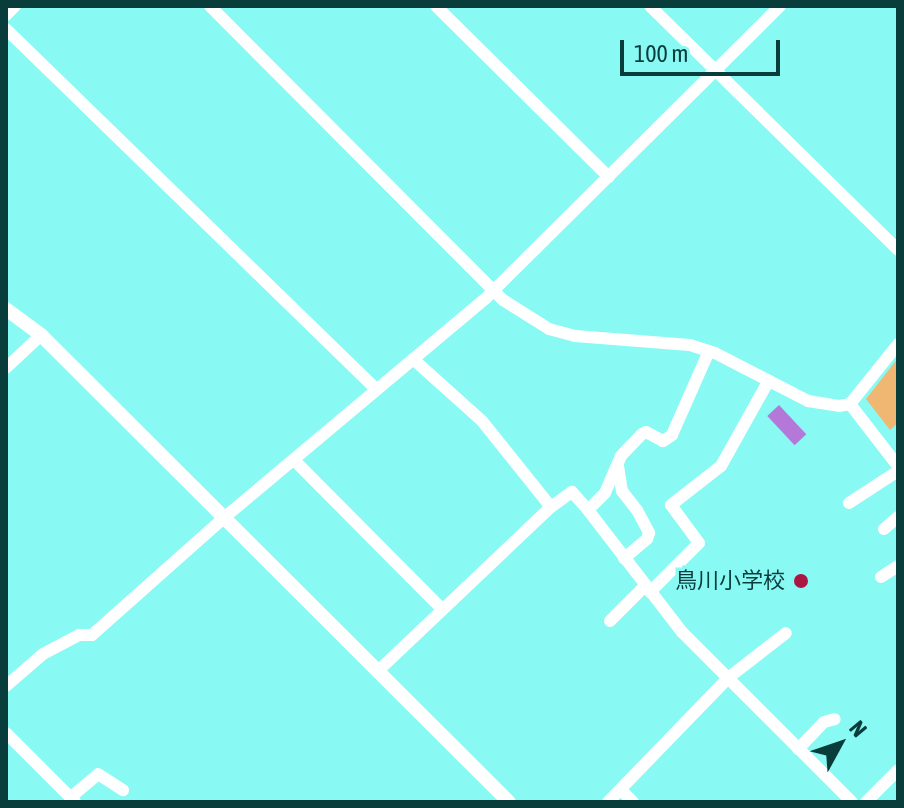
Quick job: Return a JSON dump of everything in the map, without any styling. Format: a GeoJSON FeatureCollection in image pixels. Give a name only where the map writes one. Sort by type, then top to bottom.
{"type":"FeatureCollection","features":[{"type":"Feature","properties":{"kind":"street"},"geometry":{"type":"LineString","coordinates":[[6,15],[15,6]]}},
{"type":"Feature","properties":{"kind":"street"},"geometry":{"type":"LineString","coordinates":[[210,6],[513,308],[549,329],[575,336],[673,343],[709,351],[817,404],[850,404]]}},
{"type":"Feature","properties":{"kind":"street"},"geometry":{"type":"LineString","coordinates":[[436,6],[609,177]]}},
{"type":"Feature","properties":{"kind":"street"},"geometry":{"type":"LineString","coordinates":[[650,6],[898,250]]}},
{"type":"Feature","properties":{"kind":"street"},"geometry":{"type":"LineString","coordinates":[[6,686],[43,654],[79,635],[92,635],[225,517],[495,289],[780,6]]}},
{"type":"Feature","properties":{"kind":"street"},"geometry":{"type":"LineString","coordinates":[[6,29],[376,389]]}},
{"type":"Feature","properties":{"kind":"street"},"geometry":{"type":"LineString","coordinates":[[6,309],[41,335],[509,802]]}},
{"type":"Feature","properties":{"kind":"street"},"geometry":{"type":"LineString","coordinates":[[6,368],[41,335]]}},
{"type":"Feature","properties":{"kind":"street"},"geometry":{"type":"LineString","coordinates":[[850,404],[898,344]]}},
{"type":"Feature","properties":{"kind":"street"},"geometry":{"type":"LineString","coordinates":[[588,510],[605,493],[621,456],[642,434],[646,432],[663,441],[672,435],[709,351]]}},
{"type":"Feature","properties":{"kind":"street"},"geometry":{"type":"LineString","coordinates":[[413,359],[482,421],[551,507]]}},
{"type":"Feature","properties":{"kind":"street"},"geometry":{"type":"LineString","coordinates":[[610,621],[699,543],[671,505],[721,466],[769,380]]}},
{"type":"Feature","properties":{"kind":"street"},"geometry":{"type":"LineString","coordinates":[[849,503],[898,468],[850,404]]}},
{"type":"Feature","properties":{"kind":"street"},"geometry":{"type":"LineString","coordinates":[[294,460],[442,609]]}},
{"type":"Feature","properties":{"kind":"street"},"geometry":{"type":"LineString","coordinates":[[618,466],[622,491],[649,533],[647,539],[624,558]]}},
{"type":"Feature","properties":{"kind":"street"},"geometry":{"type":"LineString","coordinates":[[379,670],[551,507],[572,492],[647,589],[728,678],[852,802]]}},
{"type":"Feature","properties":{"kind":"street"},"geometry":{"type":"LineString","coordinates":[[884,529],[898,517]]}},
{"type":"Feature","properties":{"kind":"street"},"geometry":{"type":"LineString","coordinates":[[881,577],[898,566]]}},
{"type":"Feature","properties":{"kind":"street"},"geometry":{"type":"LineString","coordinates":[[608,802],[728,678],[786,633]]}},
{"type":"Feature","properties":{"kind":"street"},"geometry":{"type":"LineString","coordinates":[[798,749],[824,722],[835,719]]}},
{"type":"Feature","properties":{"kind":"street"},"geometry":{"type":"LineString","coordinates":[[6,733],[73,800],[98,774],[123,790]]}},
{"type":"Feature","properties":{"kind":"street"},"geometry":{"type":"LineString","coordinates":[[866,802],[898,770]]}},
{"type":"Feature","properties":{"kind":"street"},"geometry":{"type":"LineString","coordinates":[[621,790],[633,802]]}},
{"type":"Feature","properties":{"kind":"shaded area"},"geometry":{"type":"Polygon","coordinates":[[[898,358],[898,423],[890,430],[866,399],[898,358]]]}},
{"type":"Feature","properties":{"kind":"shaded area"},"geometry":{"type":"Polygon","coordinates":[[[779,405],[806,434],[795,445],[767,416],[779,405]]]}},
{"type":"Feature","properties":{"kind":"place","name":"鳥川小学校"},"geometry":{"type":"Point","coordinates":[801,581]}}]}
